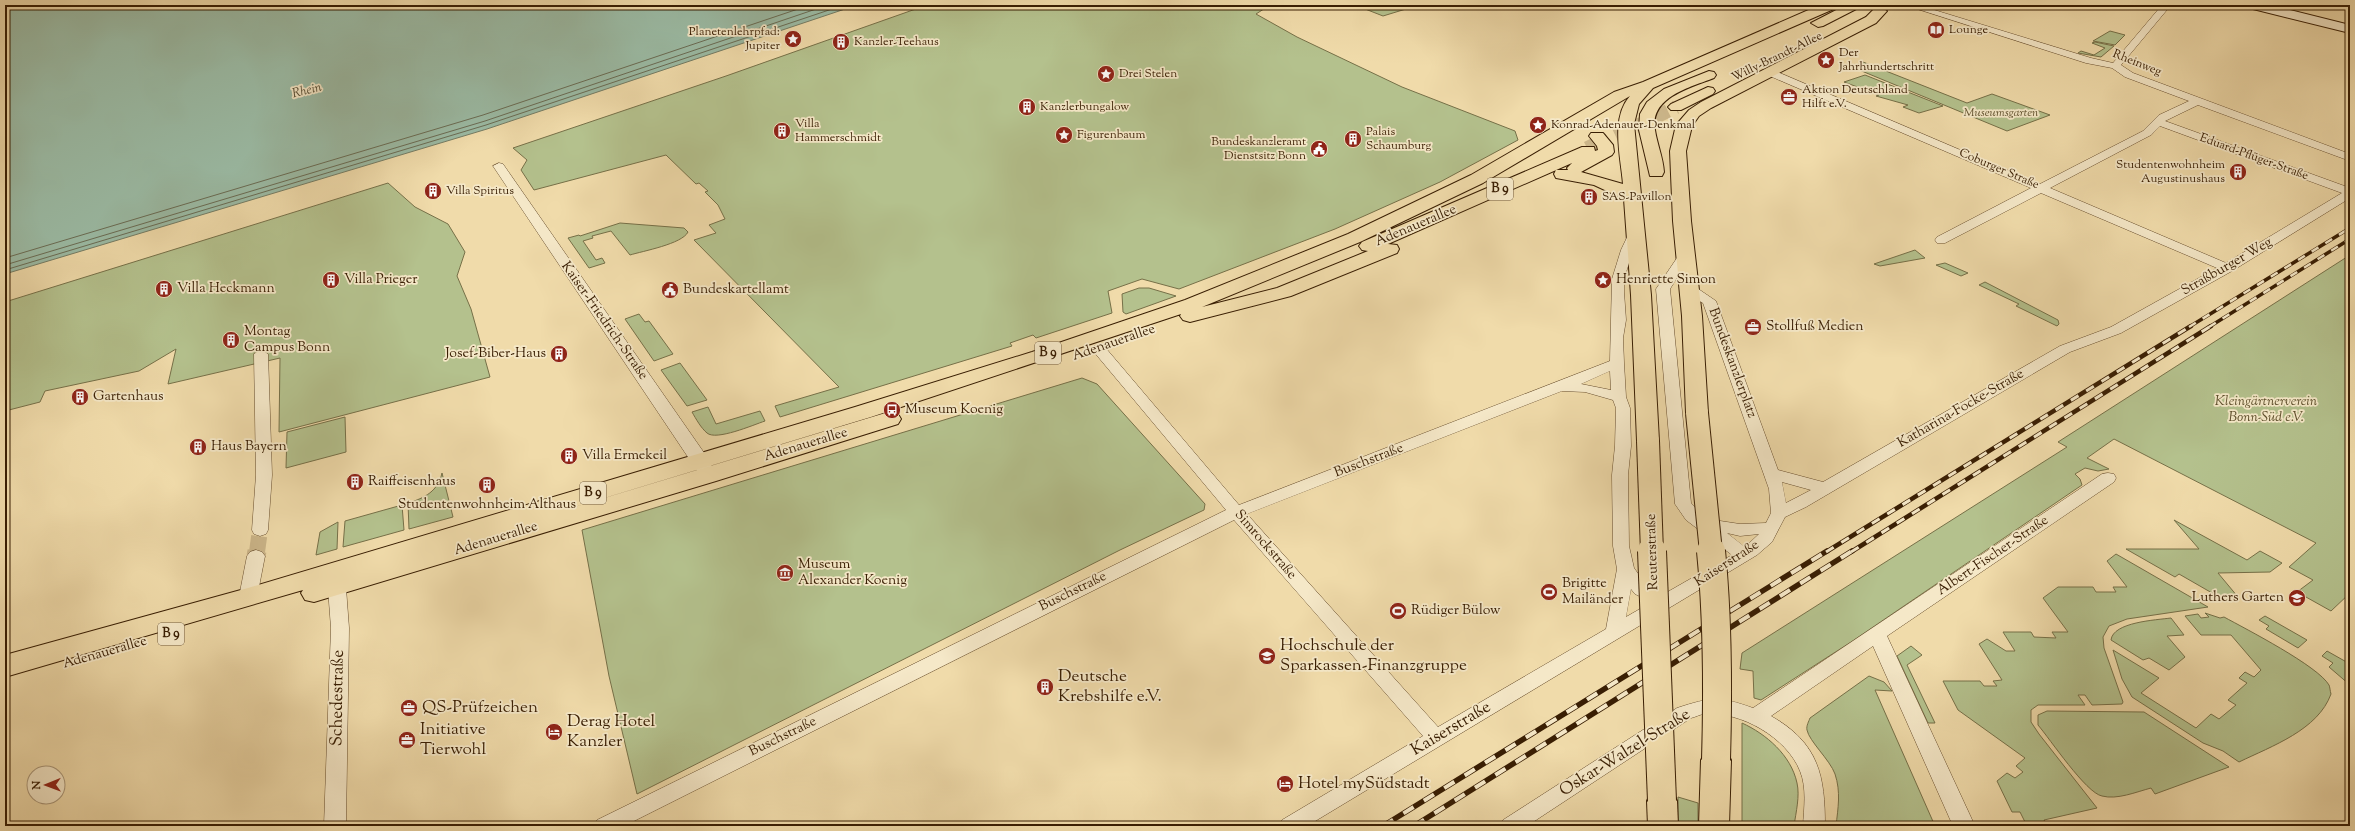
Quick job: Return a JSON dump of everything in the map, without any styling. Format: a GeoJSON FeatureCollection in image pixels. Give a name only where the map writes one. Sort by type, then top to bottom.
{"type":"FeatureCollection","features":[{"type":"Feature","properties":{"kind":"main road","name":"Willy-Brandt-Allee"},"geometry":{"type":"LineString","coordinates":[[1648,85],[1831,5]]}},
{"type":"Feature","properties":{"kind":"main road"},"geometry":{"type":"LineString","coordinates":[[1656,172],[1656,160],[1646,122],[1650,108],[1660,98],[1857,5]]}},
{"type":"Feature","properties":{"kind":"main road","name":"Willy-Brandt-Allee"},"geometry":{"type":"LineString","coordinates":[[1676,107],[1811,39],[1881,7]]}},
{"type":"Feature","properties":{"kind":"main road","name":"Willy-Brandt-Allee"},"geometry":{"type":"LineString","coordinates":[[1681,201],[1678,146],[1682,130],[1688,119],[1719,98],[1871,20],[1881,7]]}},
{"type":"Feature","properties":{"kind":"main road","name":"B 9"},"geometry":{"type":"LineString","coordinates":[[1548,136],[1619,95],[1648,85]]}},
{"type":"Feature","properties":{"kind":"main road"},"geometry":{"type":"LineString","coordinates":[[1636,231],[1626,124],[1628,110],[1648,85]]}},
{"type":"Feature","properties":{"kind":"main road"},"geometry":{"type":"LineString","coordinates":[[1190,316],[1284,292],[1411,241],[1562,174],[1604,154],[1607,149],[1592,143],[1578,134],[1548,136]]}},
{"type":"Feature","properties":{"kind":"main road","name":"Adenauerallee"},"geometry":{"type":"LineString","coordinates":[[5,682],[337,578],[705,468],[1192,304],[1354,238],[1477,179],[1548,136]]}},
{"type":"Feature","properties":{"kind":"main road"},"geometry":{"type":"LineString","coordinates":[[1592,143],[1614,140],[1628,148],[1656,172],[1681,201],[1689,289],[1697,413],[1715,592],[1718,671],[1714,826]]}},
{"type":"Feature","properties":{"kind":"main road","name":"Adenauerallee"},"geometry":{"type":"LineString","coordinates":[[705,468],[862,428],[1099,349],[1190,316],[1284,281],[1383,240],[1592,143]]}},
{"type":"Feature","properties":{"kind":"main road"},"geometry":{"type":"LineString","coordinates":[[1562,174],[1598,180],[1617,187],[1634,198]]}},
{"type":"Feature","properties":{"kind":"main road","name":"Reuterstraße"},"geometry":{"type":"LineString","coordinates":[[1636,231],[1648,441],[1663,813]]}},
{"type":"Feature","properties":{"kind":"main road","name":"Adenauerallee"},"geometry":{"type":"LineString","coordinates":[[5,666],[248,597],[337,578]]}},
{"type":"Feature","properties":{"kind":"street","name":"Rheinweg"},"geometry":{"type":"LineString","coordinates":[[1909,5],[2089,61],[2115,66],[2130,75],[2350,158]]}},
{"type":"Feature","properties":{"kind":"street"},"geometry":{"type":"LineString","coordinates":[[2115,66],[2167,5]]}},
{"type":"Feature","properties":{"kind":"street"},"geometry":{"type":"LineString","coordinates":[[2254,5],[2274,6],[2350,25]]}},
{"type":"Feature","properties":{"kind":"street"},"geometry":{"type":"LineString","coordinates":[[2274,6],[2350,29]]}},
{"type":"Feature","properties":{"kind":"street","name":"Coburger Straße"},"geometry":{"type":"LineString","coordinates":[[1769,72],[2041,187],[2227,268]]}},
{"type":"Feature","properties":{"kind":"street"},"geometry":{"type":"LineString","coordinates":[[1941,240],[2147,133],[2164,116],[2198,101]]}},
{"type":"Feature","properties":{"kind":"street","name":"Eduard-Pflüger-Straße"},"geometry":{"type":"LineString","coordinates":[[2158,122],[2350,193]]}},
{"type":"Feature","properties":{"kind":"street","name":"Kaiser-Friedrich-Straße"},"geometry":{"type":"LineString","coordinates":[[498,166],[705,468]]}},
{"type":"Feature","properties":{"kind":"street","name":"Straßburger Weg"},"geometry":{"type":"LineString","coordinates":[[2101,337],[2227,268],[2350,193]]}},
{"type":"Feature","properties":{"kind":"street"},"geometry":{"type":"LineString","coordinates":[[1614,633],[1626,569],[1621,546],[1620,475],[1624,446],[1623,408],[1619,396],[1617,363],[1616,338],[1619,320],[1617,292],[1618,279],[1636,231]]}},
{"type":"Feature","properties":{"kind":"street"},"geometry":{"type":"LineString","coordinates":[[1685,256],[1663,289],[1683,504],[1692,516],[1744,555]]}},
{"type":"Feature","properties":{"kind":"street","name":"Bundeskanzlerplatz"},"geometry":{"type":"LineString","coordinates":[[1689,289],[1709,301],[1773,474]]}},
{"type":"Feature","properties":{"kind":"street","name":"Katharina-Focke-Straße"},"geometry":{"type":"LineString","coordinates":[[1775,520],[1824,488],[2065,349],[2101,337]]}},
{"type":"Feature","properties":{"kind":"street","name":"Simrockstraße"},"geometry":{"type":"LineString","coordinates":[[1099,349],[1236,512],[1444,733]]}},
{"type":"Feature","properties":{"kind":"street"},"geometry":{"type":"LineString","coordinates":[[260,530],[264,475],[260,375],[261,354]]}},
{"type":"Feature","properties":{"kind":"street","name":"Buschstraße"},"geometry":{"type":"LineString","coordinates":[[604,826],[1236,512],[1617,363]]}},
{"type":"Feature","properties":{"kind":"street","name":"Buschstraße"},"geometry":{"type":"LineString","coordinates":[[1555,388],[1585,388],[1619,396]]}},
{"type":"Feature","properties":{"kind":"street"},"geometry":{"type":"LineString","coordinates":[[1701,522],[1740,530],[1775,520],[1777,489],[1773,474]]}},
{"type":"Feature","properties":{"kind":"street"},"geometry":{"type":"LineString","coordinates":[[1773,474],[1824,488]]}},
{"type":"Feature","properties":{"kind":"street","name":"Albert-Fischer-Straße"},"geometry":{"type":"LineString","coordinates":[[1756,716],[2108,478]]}},
{"type":"Feature","properties":{"kind":"street","name":"Kaiserstraße"},"geometry":{"type":"LineString","coordinates":[[1289,826],[1744,555],[1766,538],[1775,520]]}},
{"type":"Feature","properties":{"kind":"street"},"geometry":{"type":"LineString","coordinates":[[248,597],[256,556]]}},
{"type":"Feature","properties":{"kind":"street"},"geometry":{"type":"LineString","coordinates":[[1626,569],[1641,590],[1658,598],[1670,599]]}},
{"type":"Feature","properties":{"kind":"street","name":"Schedestraße"},"geometry":{"type":"LineString","coordinates":[[335,826],[340,628],[337,578]]}},
{"type":"Feature","properties":{"kind":"street"},"geometry":{"type":"LineString","coordinates":[[1877,634],[1964,826]]}},
{"type":"Feature","properties":{"kind":"street","name":"Oskar-Walzel-Straße"},"geometry":{"type":"LineString","coordinates":[[1510,826],[1684,713],[1707,705],[1756,716],[1780,732],[1797,749],[1808,767],[1815,792],[1814,826]]}},
{"type":"Feature","properties":{"kind":"green space"},"geometry":{"type":"Polygon","coordinates":[[[927,5],[1270,5],[1256,14],[1297,37],[1402,87],[1515,131],[1518,140],[1440,182],[1335,229],[1179,289],[1142,279],[1108,291],[1112,313],[1036,338],[1033,335],[1010,343],[1012,346],[780,417],[775,406],[839,387],[694,240],[716,233],[709,225],[725,219],[718,205],[705,192],[708,191],[699,183],[696,184],[666,155],[534,190],[521,170],[527,160],[513,148],[726,76],[927,5]]]}},
{"type":"Feature","properties":{"kind":"green space"},"geometry":{"type":"Polygon","coordinates":[[[1355,5],[1419,5],[1383,16],[1355,5]]]}},
{"type":"Feature","properties":{"kind":"green space"},"geometry":{"type":"Polygon","coordinates":[[[2110,31],[2125,35],[2115,45],[2093,41],[2110,31]]]}},
{"type":"Feature","properties":{"kind":"green space"},"geometry":{"type":"Polygon","coordinates":[[[2095,42],[2114,46],[2101,57],[2078,53],[2081,51],[2094,55],[2105,48],[2092,43],[2095,42]]]}},
{"type":"Feature","properties":{"kind":"green space","name":"Museumsgarten"},"geometry":{"type":"Polygon","coordinates":[[[1863,62],[1967,103],[1992,94],[2050,115],[2007,131],[1852,67],[1863,62]]]}},
{"type":"Feature","properties":{"kind":"green space"},"geometry":{"type":"Polygon","coordinates":[[[1865,75],[1943,106],[1919,113],[1903,107],[1908,105],[1876,96],[1879,95],[1844,82],[1865,75]]]}},
{"type":"Feature","properties":{"kind":"green space"},"geometry":{"type":"Polygon","coordinates":[[[388,183],[415,207],[448,224],[465,252],[457,276],[471,309],[490,377],[279,432],[280,358],[168,384],[176,349],[139,371],[45,391],[40,402],[5,411],[5,302],[388,183]]]}},
{"type":"Feature","properties":{"kind":"green space"},"geometry":{"type":"Polygon","coordinates":[[[620,223],[684,228],[688,232],[678,240],[630,255],[611,231],[592,236],[593,238],[583,241],[596,260],[602,258],[605,263],[589,268],[568,238],[580,236],[620,223]]]}},
{"type":"Feature","properties":{"kind":"green space"},"geometry":{"type":"Polygon","coordinates":[[[1915,250],[1925,258],[1880,266],[1874,264],[1915,250]]]}},
{"type":"Feature","properties":{"kind":"green space","name":"Kleingärtnerverein Bonn-Süd e.V."},"geometry":{"type":"Polygon","coordinates":[[[2350,255],[2350,593],[2331,611],[2297,592],[2313,580],[2289,567],[2316,543],[2114,439],[2087,458],[2109,469],[2098,471],[2085,468],[2075,474],[2080,479],[2082,485],[1851,642],[1761,700],[1754,698],[1753,671],[1740,669],[1742,653],[2067,447],[2058,442],[2350,255]]]}},
{"type":"Feature","properties":{"kind":"green space"},"geometry":{"type":"Polygon","coordinates":[[[1945,263],[1968,273],[1961,276],[1936,265],[1945,263]]]}},
{"type":"Feature","properties":{"kind":"green space"},"geometry":{"type":"Polygon","coordinates":[[[1985,282],[2058,320],[2059,324],[2057,326],[2016,306],[2019,304],[1979,285],[1985,282]]]}},
{"type":"Feature","properties":{"kind":"green space"},"geometry":{"type":"Polygon","coordinates":[[[1139,288],[1149,288],[1176,296],[1126,314],[1123,312],[1122,294],[1139,288]]]}},
{"type":"Feature","properties":{"kind":"green space"},"geometry":{"type":"Polygon","coordinates":[[[639,314],[645,322],[649,321],[673,354],[654,361],[625,319],[639,314]]]}},
{"type":"Feature","properties":{"kind":"green space"},"geometry":{"type":"Polygon","coordinates":[[[680,363],[707,400],[687,406],[661,370],[680,363]]]}},
{"type":"Feature","properties":{"kind":"green space"},"geometry":{"type":"Polygon","coordinates":[[[1082,378],[1097,384],[1205,504],[1204,510],[1120,550],[637,794],[609,676],[582,530],[1082,378]]]}},
{"type":"Feature","properties":{"kind":"green space"},"geometry":{"type":"Polygon","coordinates":[[[708,407],[716,424],[760,411],[765,421],[735,432],[712,435],[703,429],[692,412],[708,407]]]}},
{"type":"Feature","properties":{"kind":"green space"},"geometry":{"type":"Polygon","coordinates":[[[345,417],[346,452],[286,468],[287,432],[345,417]]]}},
{"type":"Feature","properties":{"kind":"green space"},"geometry":{"type":"Polygon","coordinates":[[[442,473],[453,517],[409,529],[408,503],[420,499],[430,493],[437,485],[442,473]]]}},
{"type":"Feature","properties":{"kind":"green space"},"geometry":{"type":"Polygon","coordinates":[[[402,505],[404,530],[343,547],[345,521],[402,505]]]}},
{"type":"Feature","properties":{"kind":"green space"},"geometry":{"type":"Polygon","coordinates":[[[2174,520],[2247,560],[2260,551],[2282,563],[2270,572],[2218,573],[2238,597],[2219,597],[2179,574],[2175,577],[2126,549],[2199,549],[2174,520]]]}},
{"type":"Feature","properties":{"kind":"green space"},"geometry":{"type":"Polygon","coordinates":[[[338,522],[337,549],[316,555],[320,532],[338,522]]]}},
{"type":"Feature","properties":{"kind":"green space"},"geometry":{"type":"Polygon","coordinates":[[[2116,554],[2208,607],[2127,619],[2109,626],[2103,637],[2104,648],[2123,702],[2122,704],[2092,705],[2085,695],[2078,695],[2085,705],[2038,705],[2031,710],[2031,722],[2039,734],[2097,808],[2044,820],[2047,826],[2027,826],[2020,812],[2012,812],[1997,781],[2007,773],[2015,778],[2023,772],[2016,766],[2025,758],[1958,710],[1943,681],[1980,681],[1984,686],[1997,686],[1993,681],[2002,680],[1979,644],[1987,639],[2006,651],[2015,651],[2003,632],[2031,632],[2034,637],[2056,638],[2052,632],[2068,632],[2043,598],[2058,587],[2093,587],[2096,592],[2116,592],[2113,587],[2127,587],[2107,561],[2116,554]]]}},
{"type":"Feature","properties":{"kind":"green space"},"geometry":{"type":"Polygon","coordinates":[[[2205,613],[2220,618],[2224,617],[2281,648],[2311,668],[2322,677],[2330,687],[2331,694],[2325,707],[2316,718],[2292,736],[2239,762],[2223,751],[2203,743],[2132,697],[2122,679],[2113,650],[2159,678],[2141,693],[2196,728],[2211,714],[2219,719],[2236,705],[2228,700],[2247,683],[2239,678],[2245,672],[2254,677],[2261,670],[2231,635],[2201,635],[2185,616],[2198,614],[2201,618],[2209,617],[2205,613]]]}},
{"type":"Feature","properties":{"kind":"green space"},"geometry":{"type":"Polygon","coordinates":[[[2265,616],[2307,640],[2298,648],[2266,629],[2269,626],[2259,620],[2265,616]]]}},
{"type":"Feature","properties":{"kind":"green space"},"geometry":{"type":"Polygon","coordinates":[[[2171,618],[2184,635],[2167,636],[2185,657],[2169,670],[2149,658],[2143,660],[2111,640],[2119,629],[2127,626],[2146,621],[2171,618]]]}},
{"type":"Feature","properties":{"kind":"green space"},"geometry":{"type":"Polygon","coordinates":[[[1911,646],[1922,655],[1907,665],[1935,723],[1928,723],[1897,656],[1911,646]]]}},
{"type":"Feature","properties":{"kind":"green space"},"geometry":{"type":"Polygon","coordinates":[[[2327,651],[2350,664],[2350,685],[2329,667],[2333,663],[2322,656],[2327,651]]]}},
{"type":"Feature","properties":{"kind":"green space"},"geometry":{"type":"Polygon","coordinates":[[[1869,676],[1884,682],[1892,691],[1875,690],[1935,826],[1836,826],[1838,794],[1835,774],[1829,763],[1815,745],[1807,730],[1807,725],[1810,718],[1869,676]]]}},
{"type":"Feature","properties":{"kind":"green space"},"geometry":{"type":"Polygon","coordinates":[[[2047,711],[2144,712],[2229,767],[2155,794],[2151,788],[2114,797],[2102,796],[2095,793],[2087,786],[2068,765],[2038,725],[2038,715],[2047,711]]]}},
{"type":"Feature","properties":{"kind":"green space"},"geometry":{"type":"Polygon","coordinates":[[[1742,723],[1768,739],[1789,763],[1794,773],[1798,788],[1794,826],[1742,826],[1742,723]]]}},
{"type":"Feature","properties":{"kind":"green space"},"geometry":{"type":"Polygon","coordinates":[[[1678,797],[1698,803],[1698,826],[1678,826],[1678,797]]]}},
{"type":"Feature","properties":{"kind":"water","name":"Rhein"},"geometry":{"type":"Polygon","coordinates":[[[5,5],[857,5],[487,129],[5,274],[5,5]]]}},
{"type":"Feature","properties":{"kind":"tunnel"},"geometry":{"type":"LineString","coordinates":[[1596,146],[1676,107]]}},
{"type":"Feature","properties":{"kind":"tunnel"},"geometry":{"type":"LineString","coordinates":[[1588,150],[1596,146]]}},
{"type":"Feature","properties":{"kind":"tunnel"},"geometry":{"type":"LineString","coordinates":[[257,552],[260,530]]}},
{"type":"Feature","properties":{"kind":"tunnel"},"geometry":{"type":"LineString","coordinates":[[256,556],[257,551]]}},
{"type":"Feature","properties":{"kind":"railway"},"geometry":{"type":"LineString","coordinates":[[2189,327],[2350,228]]}},
{"type":"Feature","properties":{"kind":"railway"},"geometry":{"type":"LineString","coordinates":[[2209,327],[2350,239]]}},
{"type":"Feature","properties":{"kind":"railway"},"geometry":{"type":"LineString","coordinates":[[1826,552],[2191,326]]}},
{"type":"Feature","properties":{"kind":"railway"},"geometry":{"type":"LineString","coordinates":[[1851,552],[2211,326]]}},
{"type":"Feature","properties":{"kind":"railway"},"geometry":{"type":"LineString","coordinates":[[1383,826],[1827,551]]}},
{"type":"Feature","properties":{"kind":"railway"},"geometry":{"type":"LineString","coordinates":[[1414,826],[1852,551]]}},
{"type":"Feature","properties":{"kind":"place","name":"Lounge"},"geometry":{"type":"Point","coordinates":[1936,30]}},
{"type":"Feature","properties":{"kind":"place","name":"Planetenlehrpfad: Jupiter"},"geometry":{"type":"Point","coordinates":[793,39]}},
{"type":"Feature","properties":{"kind":"place","name":"Kanzler-Teehaus"},"geometry":{"type":"Point","coordinates":[841,42]}},
{"type":"Feature","properties":{"kind":"place","name":"Der Jahrhundertschritt"},"geometry":{"type":"Point","coordinates":[1826,60]}},
{"type":"Feature","properties":{"kind":"place","name":"Drei Stelen"},"geometry":{"type":"Point","coordinates":[1106,74]}},
{"type":"Feature","properties":{"kind":"place","name":"Aktion Deutschland Hilft e.V."},"geometry":{"type":"Point","coordinates":[1789,97]}},
{"type":"Feature","properties":{"kind":"place","name":"Kanzlerbungalow"},"geometry":{"type":"Point","coordinates":[1027,107]}},
{"type":"Feature","properties":{"kind":"place","name":"Konrad-Adenauer-Denkmal"},"geometry":{"type":"Point","coordinates":[1538,125]}},
{"type":"Feature","properties":{"kind":"place","name":"Villa Hammerschmidt"},"geometry":{"type":"Point","coordinates":[782,131]}},
{"type":"Feature","properties":{"kind":"place","name":"Figurenbaum"},"geometry":{"type":"Point","coordinates":[1064,135]}},
{"type":"Feature","properties":{"kind":"place","name":"Palais Schaumburg"},"geometry":{"type":"Point","coordinates":[1353,139]}},
{"type":"Feature","properties":{"kind":"place","name":"Bundeskanzleramt Dienstsitz Bonn"},"geometry":{"type":"Point","coordinates":[1319,149]}},
{"type":"Feature","properties":{"kind":"place","name":"Studentenwohnheim Augustinushaus"},"geometry":{"type":"Point","coordinates":[2238,172]}},
{"type":"Feature","properties":{"kind":"place","name":"Villa Spiritus"},"geometry":{"type":"Point","coordinates":[433,191]}},
{"type":"Feature","properties":{"kind":"place","name":"SAS-Pavillon"},"geometry":{"type":"Point","coordinates":[1589,197]}},
{"type":"Feature","properties":{"kind":"place","name":"Villa Prieger"},"geometry":{"type":"Point","coordinates":[331,280]}},
{"type":"Feature","properties":{"kind":"place","name":"Henriette Simon"},"geometry":{"type":"Point","coordinates":[1603,280]}},
{"type":"Feature","properties":{"kind":"place","name":"Villa Heckmann"},"geometry":{"type":"Point","coordinates":[164,289]}},
{"type":"Feature","properties":{"kind":"place","name":"Bundeskartellamt"},"geometry":{"type":"Point","coordinates":[670,290]}},
{"type":"Feature","properties":{"kind":"place","name":"Stollfuß Medien"},"geometry":{"type":"Point","coordinates":[1753,327]}},
{"type":"Feature","properties":{"kind":"place","name":"Montag Campus Bonn"},"geometry":{"type":"Point","coordinates":[231,340]}},
{"type":"Feature","properties":{"kind":"place","name":"Josef-Biber-Haus"},"geometry":{"type":"Point","coordinates":[559,354]}},
{"type":"Feature","properties":{"kind":"place","name":"Gartenhaus"},"geometry":{"type":"Point","coordinates":[80,397]}},
{"type":"Feature","properties":{"kind":"place","name":"Museum Koenig"},"geometry":{"type":"Point","coordinates":[892,410]}},
{"type":"Feature","properties":{"kind":"place","name":"Haus Bayern"},"geometry":{"type":"Point","coordinates":[198,447]}},
{"type":"Feature","properties":{"kind":"place","name":"Villa Ermekeil"},"geometry":{"type":"Point","coordinates":[569,456]}},
{"type":"Feature","properties":{"kind":"place","name":"Raiffeisenhaus"},"geometry":{"type":"Point","coordinates":[355,482]}},
{"type":"Feature","properties":{"kind":"place","name":"Studentenwohnheim Althaus"},"geometry":{"type":"Point","coordinates":[487,485]}},
{"type":"Feature","properties":{"kind":"place","name":"Museum Alexander Koenig"},"geometry":{"type":"Point","coordinates":[785,573]}},
{"type":"Feature","properties":{"kind":"place","name":"Brigitte Mailänder"},"geometry":{"type":"Point","coordinates":[1549,592]}},
{"type":"Feature","properties":{"kind":"place","name":"Luthers Garten"},"geometry":{"type":"Point","coordinates":[2297,598]}},
{"type":"Feature","properties":{"kind":"place","name":"Rüdiger Bülow"},"geometry":{"type":"Point","coordinates":[1398,611]}},
{"type":"Feature","properties":{"kind":"place","name":"Hochschule der Sparkassen-Finanzgruppe"},"geometry":{"type":"Point","coordinates":[1267,656]}},
{"type":"Feature","properties":{"kind":"place","name":"Deutsche Krebshilfe e.V."},"geometry":{"type":"Point","coordinates":[1045,687]}},
{"type":"Feature","properties":{"kind":"place","name":"QS-Prüfzeichen"},"geometry":{"type":"Point","coordinates":[409,708]}},
{"type":"Feature","properties":{"kind":"place","name":"Derag Hotel Kanzler"},"geometry":{"type":"Point","coordinates":[554,732]}},
{"type":"Feature","properties":{"kind":"place","name":"Initiative Tierwohl"},"geometry":{"type":"Point","coordinates":[407,740]}},
{"type":"Feature","properties":{"kind":"place","name":"Hotel mySüdstadt"},"geometry":{"type":"Point","coordinates":[1285,784]}}]}
